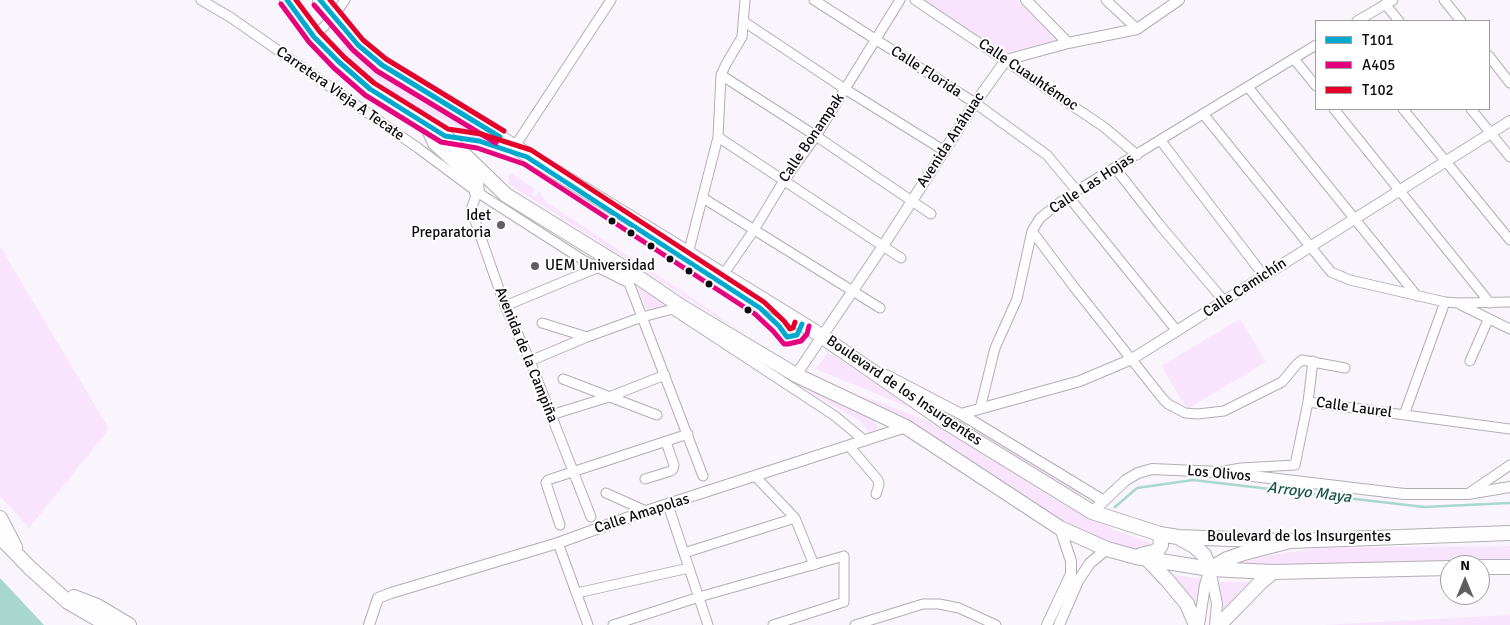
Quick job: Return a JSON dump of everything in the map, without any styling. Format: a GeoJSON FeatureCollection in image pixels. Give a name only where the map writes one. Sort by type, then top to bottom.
{"type":"FeatureCollection","features":[{"type":"Feature","properties":{"kind":"main road","name":"Boulevard de los Insurgentes"},"geometry":{"type":"LineString","coordinates":[[286,0],[314,37],[339,62],[370,89],[426,122],[445,136],[506,195],[612,262],[629,277],[677,308],[796,375],[906,427],[1060,528],[1107,549],[1210,569],[1240,572],[1273,572],[1440,568]]}},
{"type":"Feature","properties":{"kind":"main road","name":"Boulevard de los Insurgentes"},"geometry":{"type":"LineString","coordinates":[[320,0],[358,46],[382,65],[822,336],[944,421],[1092,512],[1160,534],[1178,537],[1290,541],[1510,533]]}},
{"type":"Feature","properties":{"kind":"main road"},"geometry":{"type":"LineString","coordinates":[[426,122],[435,143],[468,173],[476,183],[477,192]]}},
{"type":"Feature","properties":{"kind":"main road"},"geometry":{"type":"LineString","coordinates":[[0,518],[19,557]]}},
{"type":"Feature","properties":{"kind":"main road"},"geometry":{"type":"LineString","coordinates":[[1160,534],[1161,545],[1157,551],[1141,557],[1168,581],[1187,604],[1197,625]]}},
{"type":"Feature","properties":{"kind":"main road"},"geometry":{"type":"LineString","coordinates":[[0,537],[68,602],[108,625]]}},
{"type":"Feature","properties":{"kind":"main road"},"geometry":{"type":"LineString","coordinates":[[1178,537],[1194,546],[1204,555],[1210,569],[1235,556],[1290,541]]}},
{"type":"Feature","properties":{"kind":"main road"},"geometry":{"type":"LineString","coordinates":[[1490,567],[1510,567]]}},
{"type":"Feature","properties":{"kind":"main road"},"geometry":{"type":"LineString","coordinates":[[1219,625],[1273,572]]}},
{"type":"Feature","properties":{"kind":"main road"},"geometry":{"type":"LineString","coordinates":[[55,590],[97,606],[128,625]]}},
{"type":"Feature","properties":{"kind":"street","name":"Carretera Vieja A Tecate"},"geometry":{"type":"LineString","coordinates":[[201,0],[238,23],[402,137],[477,192]]}},
{"type":"Feature","properties":{"kind":"street"},"geometry":{"type":"LineString","coordinates":[[314,37],[333,18],[345,0]]}},
{"type":"Feature","properties":{"kind":"street"},"geometry":{"type":"LineString","coordinates":[[515,146],[611,0]]}},
{"type":"Feature","properties":{"kind":"street"},"geometry":{"type":"LineString","coordinates":[[688,254],[718,137],[721,75],[742,37],[745,0]]}},
{"type":"Feature","properties":{"kind":"street","name":"Calle Florida"},"geometry":{"type":"LineString","coordinates":[[814,0],[975,103],[1047,155],[1077,190]]}},
{"type":"Feature","properties":{"kind":"street","name":"Calle Bonampak"},"geometry":{"type":"LineString","coordinates":[[723,275],[754,230],[783,182],[816,136],[900,0]]}},
{"type":"Feature","properties":{"kind":"street","name":"Calle Cuauhtémoc"},"geometry":{"type":"LineString","coordinates":[[916,0],[1104,126],[1137,155]]}},
{"type":"Feature","properties":{"kind":"street"},"geometry":{"type":"LineString","coordinates":[[1026,0],[1068,43]]}},
{"type":"Feature","properties":{"kind":"street"},"geometry":{"type":"LineString","coordinates":[[1106,0],[1137,29]]}},
{"type":"Feature","properties":{"kind":"street"},"geometry":{"type":"LineString","coordinates":[[1006,60],[1068,43],[1137,29],[1179,0]]}},
{"type":"Feature","properties":{"kind":"street"},"geometry":{"type":"LineString","coordinates":[[1444,0],[1460,20]]}},
{"type":"Feature","properties":{"kind":"street"},"geometry":{"type":"LineString","coordinates":[[1359,20],[1389,2],[1398,20]]}},
{"type":"Feature","properties":{"kind":"street"},"geometry":{"type":"LineString","coordinates":[[743,21],[845,89],[943,150]]}},
{"type":"Feature","properties":{"kind":"street","name":"Calle Las Hojas"},"geometry":{"type":"LineString","coordinates":[[980,409],[995,348],[1017,299],[1032,231],[1040,218],[1077,190],[1315,47]]}},
{"type":"Feature","properties":{"kind":"street"},"geometry":{"type":"LineString","coordinates":[[1490,57],[1510,83]]}},
{"type":"Feature","properties":{"kind":"street"},"geometry":{"type":"LineString","coordinates":[[1294,59],[1315,85]]}},
{"type":"Feature","properties":{"kind":"street","name":"Avenida Anáhuac"},"geometry":{"type":"LineString","coordinates":[[796,375],[883,246],[943,150],[1006,60]]}},
{"type":"Feature","properties":{"kind":"street"},"geometry":{"type":"LineString","coordinates":[[721,75],[816,136],[931,214]]}},
{"type":"Feature","properties":{"kind":"street"},"geometry":{"type":"LineString","coordinates":[[1248,87],[1356,218],[1417,296]]}},
{"type":"Feature","properties":{"kind":"street"},"geometry":{"type":"LineString","coordinates":[[1335,110],[1490,303]]}},
{"type":"Feature","properties":{"kind":"street"},"geometry":{"type":"LineString","coordinates":[[1404,110],[1510,240]]}},
{"type":"Feature","properties":{"kind":"street"},"geometry":{"type":"LineString","coordinates":[[1472,110],[1510,158]]}},
{"type":"Feature","properties":{"kind":"street"},"geometry":{"type":"LineString","coordinates":[[1204,115],[1331,272],[1350,280],[1446,302],[1510,302]]}},
{"type":"Feature","properties":{"kind":"street","name":"Calle Camichín"},"geometry":{"type":"LineString","coordinates":[[961,414],[1080,381],[1132,359],[1510,121]]}},
{"type":"Feature","properties":{"kind":"street"},"geometry":{"type":"LineString","coordinates":[[718,137],[783,182],[901,258]]}},
{"type":"Feature","properties":{"kind":"street"},"geometry":{"type":"LineString","coordinates":[[1161,141],[1264,276]]}},
{"type":"Feature","properties":{"kind":"street"},"geometry":{"type":"LineString","coordinates":[[1115,168],[1224,301]]}},
{"type":"Feature","properties":{"kind":"street"},"geometry":{"type":"LineString","coordinates":[[477,192],[598,268],[629,277],[642,317],[703,476]]}},
{"type":"Feature","properties":{"kind":"street","name":"Avenida de la Campiña"},"geometry":{"type":"LineString","coordinates":[[477,192],[471,210],[505,306],[530,361],[591,517]]}},
{"type":"Feature","properties":{"kind":"street"},"geometry":{"type":"LineString","coordinates":[[1068,196],[1177,331]]}},
{"type":"Feature","properties":{"kind":"street"},"geometry":{"type":"LineString","coordinates":[[703,198],[880,308]]}},
{"type":"Feature","properties":{"kind":"street"},"geometry":{"type":"LineString","coordinates":[[1032,231],[1168,404],[1184,413],[1198,414],[1224,411],[1282,382],[1300,361],[1313,361],[1345,368]]}},
{"type":"Feature","properties":{"kind":"street"},"geometry":{"type":"LineString","coordinates":[[505,306],[612,262]]}},
{"type":"Feature","properties":{"kind":"street"},"geometry":{"type":"LineString","coordinates":[[1404,415],[1446,302]]}},
{"type":"Feature","properties":{"kind":"street"},"geometry":{"type":"LineString","coordinates":[[1459,303],[1488,320],[1510,329]]}},
{"type":"Feature","properties":{"kind":"street"},"geometry":{"type":"LineString","coordinates":[[530,361],[642,317],[677,308],[835,416],[865,441]]}},
{"type":"Feature","properties":{"kind":"street"},"geometry":{"type":"LineString","coordinates":[[1470,361],[1488,320]]}},
{"type":"Feature","properties":{"kind":"street"},"geometry":{"type":"LineString","coordinates":[[542,323],[587,337]]}},
{"type":"Feature","properties":{"kind":"street"},"geometry":{"type":"LineString","coordinates":[[1308,402],[1313,361]]}},
{"type":"Feature","properties":{"kind":"street"},"geometry":{"type":"LineString","coordinates":[[865,367],[890,377],[961,414],[1104,501]]}},
{"type":"Feature","properties":{"kind":"street"},"geometry":{"type":"LineString","coordinates":[[551,415],[609,397],[665,375]]}},
{"type":"Feature","properties":{"kind":"street"},"geometry":{"type":"LineString","coordinates":[[563,379],[657,415]]}},
{"type":"Feature","properties":{"kind":"street","name":"Calle Laurel"},"geometry":{"type":"LineString","coordinates":[[1219,472],[1241,468],[1295,465],[1308,402],[1510,429]]}},
{"type":"Feature","properties":{"kind":"street","name":"Calle Amapolas"},"geometry":{"type":"LineString","coordinates":[[369,625],[378,598],[558,542],[646,511],[906,427]]}},
{"type":"Feature","properties":{"kind":"street"},"geometry":{"type":"LineString","coordinates":[[560,525],[546,483],[550,479],[688,434]]}},
{"type":"Feature","properties":{"kind":"street"},"geometry":{"type":"LineString","coordinates":[[645,479],[674,469],[666,442]]}},
{"type":"Feature","properties":{"kind":"street"},"geometry":{"type":"LineString","coordinates":[[849,446],[878,480],[879,485],[876,494]]}},
{"type":"Feature","properties":{"kind":"street"},"geometry":{"type":"LineString","coordinates":[[1468,494],[1510,465]]}},
{"type":"Feature","properties":{"kind":"street","name":"Los Olivos"},"geometry":{"type":"LineString","coordinates":[[1092,512],[1126,480],[1138,473],[1152,469],[1219,472],[1404,494],[1468,494],[1510,487]]}},
{"type":"Feature","properties":{"kind":"street"},"geometry":{"type":"LineString","coordinates":[[755,476],[794,518],[814,565]]}},
{"type":"Feature","properties":{"kind":"street"},"geometry":{"type":"LineString","coordinates":[[606,493],[646,511]]}},
{"type":"Feature","properties":{"kind":"street"},"geometry":{"type":"LineString","coordinates":[[668,505],[708,625]]}},
{"type":"Feature","properties":{"kind":"street"},"geometry":{"type":"LineString","coordinates":[[684,553],[794,518]]}},
{"type":"Feature","properties":{"kind":"street"},"geometry":{"type":"LineString","coordinates":[[1047,625],[1071,574],[1071,561],[1060,528]]}},
{"type":"Feature","properties":{"kind":"street"},"geometry":{"type":"LineString","coordinates":[[558,542],[588,625]]}},
{"type":"Feature","properties":{"kind":"street"},"geometry":{"type":"LineString","coordinates":[[1059,625],[1078,581],[1090,563],[1107,549]]}},
{"type":"Feature","properties":{"kind":"street"},"geometry":{"type":"LineString","coordinates":[[613,625],[844,556],[844,602],[773,625]]}},
{"type":"Feature","properties":{"kind":"street"},"geometry":{"type":"LineString","coordinates":[[576,593],[689,568]]}},
{"type":"Feature","properties":{"kind":"street"},"geometry":{"type":"LineString","coordinates":[[1197,625],[1210,569]]}},
{"type":"Feature","properties":{"kind":"street"},"geometry":{"type":"LineString","coordinates":[[1210,569],[1217,604],[1215,625]]}},
{"type":"Feature","properties":{"kind":"street"},"geometry":{"type":"LineString","coordinates":[[855,625],[923,604],[939,604],[959,608],[996,625]]}},
{"type":"Feature","properties":{"kind":"shaded area"},"geometry":{"type":"Polygon","coordinates":[[[922,0],[1017,0],[1052,36],[1053,40],[1052,42],[1004,53],[922,0]]]}},
{"type":"Feature","properties":{"kind":"shaded area"},"geometry":{"type":"Polygon","coordinates":[[[344,45],[350,46],[470,125],[490,142],[475,139],[439,117],[425,112],[395,94],[342,51],[341,48],[344,45]]]}},
{"type":"Feature","properties":{"kind":"shaded area"},"geometry":{"type":"Polygon","coordinates":[[[511,173],[535,189],[532,194],[536,196],[539,191],[546,202],[706,307],[751,339],[509,184],[508,178],[511,173]]]}},
{"type":"Feature","properties":{"kind":"shaded area"},"geometry":{"type":"Polygon","coordinates":[[[0,246],[109,429],[29,528],[0,496],[0,246]]]}},
{"type":"Feature","properties":{"kind":"shaded area"},"geometry":{"type":"Polygon","coordinates":[[[637,287],[642,288],[667,305],[649,310],[646,308],[637,287]]]}},
{"type":"Feature","properties":{"kind":"shaded area"},"geometry":{"type":"Polygon","coordinates":[[[1240,319],[1266,362],[1187,409],[1161,366],[1240,319]]]}},
{"type":"Feature","properties":{"kind":"shaded area"},"geometry":{"type":"Polygon","coordinates":[[[828,352],[911,407],[916,410],[816,369],[828,352]]]}},
{"type":"Feature","properties":{"kind":"shaded area"},"geometry":{"type":"Polygon","coordinates":[[[796,380],[872,417],[878,428],[869,432],[860,421],[795,383],[796,380]]]}},
{"type":"Feature","properties":{"kind":"shaded area"},"geometry":{"type":"Polygon","coordinates":[[[902,387],[943,407],[1081,491],[1081,500],[902,387]]]}},
{"type":"Feature","properties":{"kind":"shaded area"},"geometry":{"type":"Polygon","coordinates":[[[863,396],[949,429],[1064,505],[1114,530],[1151,543],[1149,552],[1101,541],[1068,528],[863,396]]]}},
{"type":"Feature","properties":{"kind":"shaded area"},"geometry":{"type":"Polygon","coordinates":[[[1510,546],[1510,562],[1490,562],[1490,555],[1440,555],[1440,563],[1241,567],[1235,564],[1272,555],[1320,548],[1510,546]]]}},
{"type":"Feature","properties":{"kind":"shaded area"},"geometry":{"type":"Polygon","coordinates":[[[1166,574],[1205,579],[1198,615],[1166,574]]]}},
{"type":"Feature","properties":{"kind":"shaded area"},"geometry":{"type":"Polygon","coordinates":[[[0,578],[44,625],[0,625],[0,578]]]}},
{"type":"Feature","properties":{"kind":"shaded area"},"geometry":{"type":"Polygon","coordinates":[[[1219,582],[1258,582],[1221,616],[1222,599],[1219,582]]]}},
{"type":"Feature","properties":{"kind":"shaded area"},"geometry":{"type":"Polygon","coordinates":[[[1510,615],[1510,625],[1324,625],[1510,615]]]}},
{"type":"Feature","properties":{"kind":"waterway","name":"Arroyo Maya"},"geometry":{"type":"LineString","coordinates":[[1115,507],[1137,488],[1193,480],[1424,507],[1510,503]]}},
{"type":"Feature","properties":{"kind":"transit line","name":"T101"},"geometry":{"type":"LineString","coordinates":[[287,0],[314,37],[370,89],[445,136],[479,141],[527,157],[760,308],[779,326],[787,337],[797,335],[802,324]]}},
{"type":"Feature","properties":{"kind":"transit line","name":"T102"},"geometry":{"type":"LineString","coordinates":[[296,0],[320,32],[344,57],[374,83],[448,129],[481,134],[531,150],[764,302],[790,329],[793,328],[795,322]]}},
{"type":"Feature","properties":{"kind":"transit line","name":"T101"},"geometry":{"type":"LineString","coordinates":[[320,0],[358,45],[382,65],[500,137]]}},
{"type":"Feature","properties":{"kind":"transit line","name":"T102"},"geometry":{"type":"LineString","coordinates":[[330,0],[363,40],[386,59],[504,131]]}},
{"type":"Feature","properties":{"kind":"transit line","name":"A405"},"geometry":{"type":"LineString","coordinates":[[281,4],[309,42],[334,68],[365,95],[441,142],[477,148],[524,164],[755,314],[784,344],[801,341],[807,334],[809,326]]}},
{"type":"Feature","properties":{"kind":"transit line","name":"A405"},"geometry":{"type":"LineString","coordinates":[[314,5],[353,50],[377,71],[496,143]]}},
{"type":"Feature","properties":{"kind":"place","name":"Idet Preparatoria"},"geometry":{"type":"Point","coordinates":[501,225]}},
{"type":"Feature","properties":{"kind":"place","name":"UEM Universidad"},"geometry":{"type":"Point","coordinates":[535,266]}}]}
